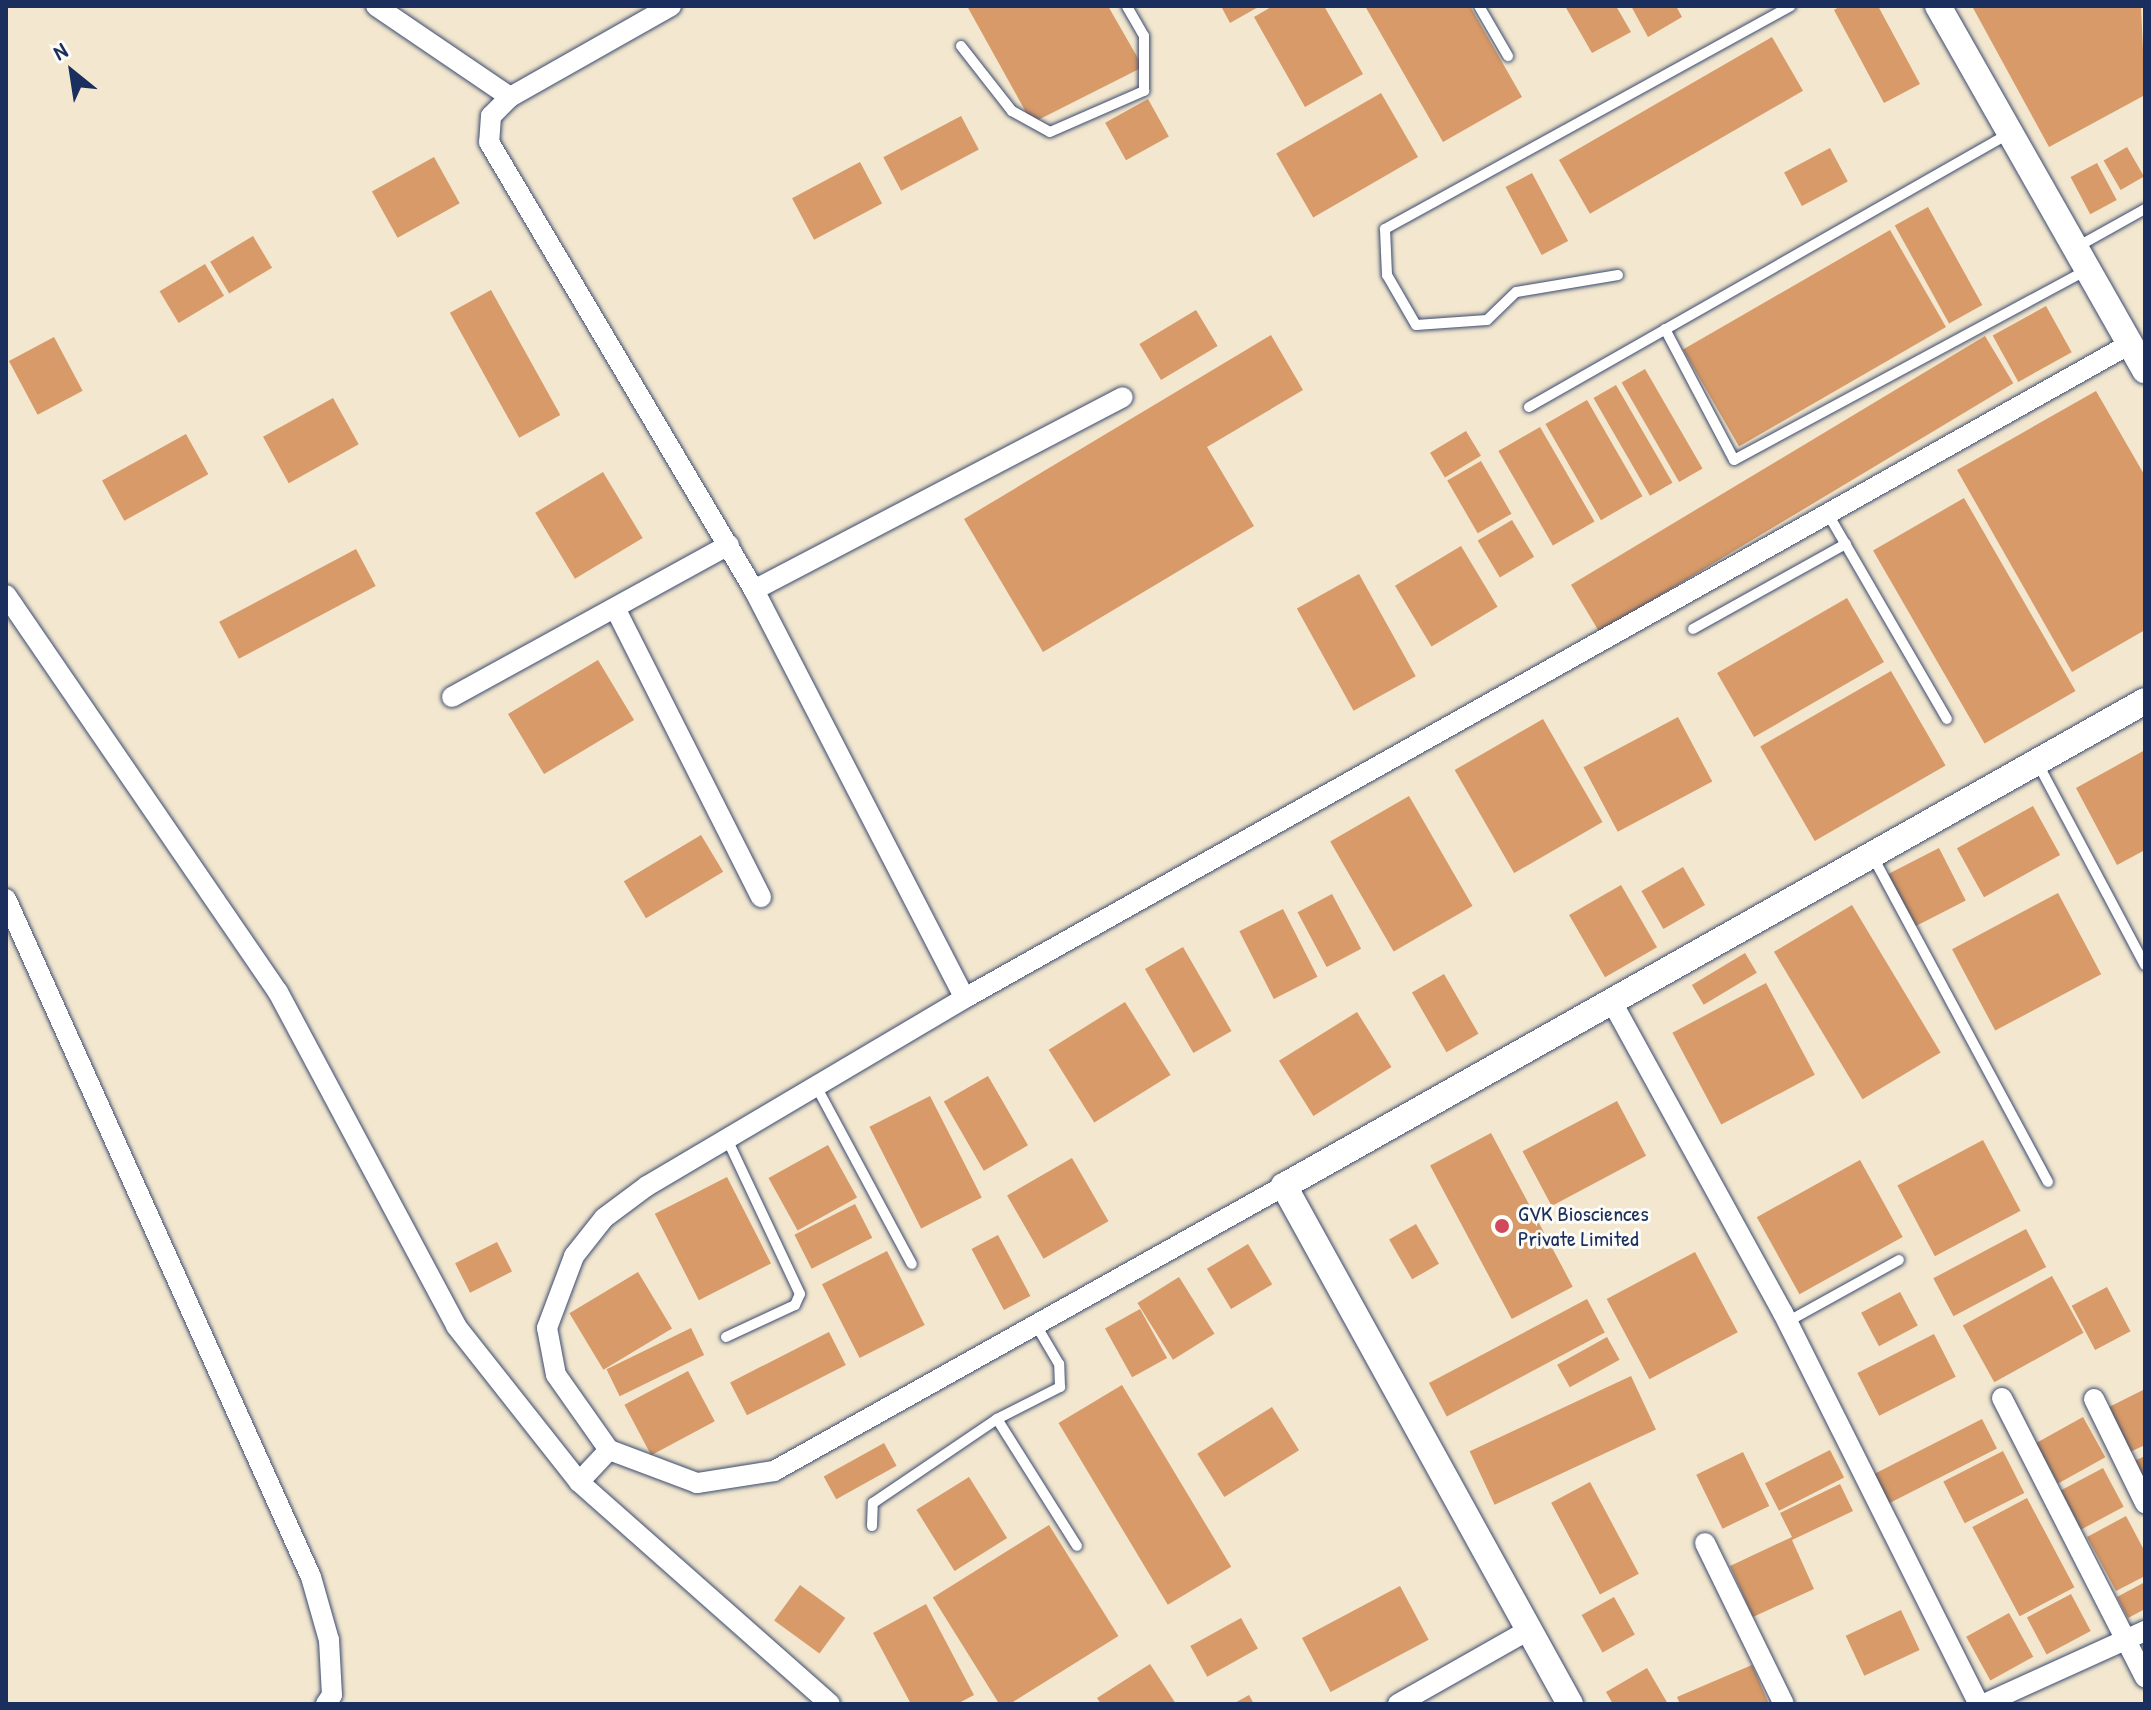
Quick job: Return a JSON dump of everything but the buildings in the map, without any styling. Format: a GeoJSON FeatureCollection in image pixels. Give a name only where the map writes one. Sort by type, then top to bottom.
{"type":"FeatureCollection","features":[{"type":"Feature","properties":{"kind":"street"},"geometry":{"type":"LineString","coordinates":[[376,6],[510,97]]}},
{"type":"Feature","properties":{"kind":"street"},"geometry":{"type":"LineString","coordinates":[[671,6],[510,97],[491,116],[489,142],[729,545],[965,998]]}},
{"type":"Feature","properties":{"kind":"street"},"geometry":{"type":"LineString","coordinates":[[1938,6],[2145,370]]}},
{"type":"Feature","properties":{"kind":"street"},"geometry":{"type":"LineString","coordinates":[[2130,344],[965,998],[727,1139],[604,1218],[574,1256],[547,1328],[556,1375],[609,1450],[697,1483],[774,1471],[2145,701]]}},
{"type":"Feature","properties":{"kind":"street"},"geometry":{"type":"LineString","coordinates":[[754,590],[1123,397]]}},
{"type":"Feature","properties":{"kind":"street"},"geometry":{"type":"LineString","coordinates":[[452,697],[729,545]]}},
{"type":"Feature","properties":{"kind":"street"},"geometry":{"type":"LineString","coordinates":[[6,595],[278,992],[456,1326],[579,1482],[830,1704]]}},
{"type":"Feature","properties":{"kind":"street"},"geometry":{"type":"LineString","coordinates":[[615,608],[761,897]]}},
{"type":"Feature","properties":{"kind":"street"},"geometry":{"type":"LineString","coordinates":[[6,899],[311,1577],[329,1640],[332,1695],[326,1704]]}},
{"type":"Feature","properties":{"kind":"street"},"geometry":{"type":"LineString","coordinates":[[1612,1002],[1787,1322],[1981,1704],[2145,1631]]}},
{"type":"Feature","properties":{"kind":"street"},"geometry":{"type":"LineString","coordinates":[[1284,1186],[1570,1704]]}},
{"type":"Feature","properties":{"kind":"street"},"geometry":{"type":"LineString","coordinates":[[2002,1398],[2145,1678]]}},
{"type":"Feature","properties":{"kind":"street"},"geometry":{"type":"LineString","coordinates":[[2094,1399],[2145,1503]]}},
{"type":"Feature","properties":{"kind":"street"},"geometry":{"type":"LineString","coordinates":[[579,1482],[609,1450]]}},
{"type":"Feature","properties":{"kind":"street"},"geometry":{"type":"LineString","coordinates":[[1705,1543],[1784,1704]]}},
{"type":"Feature","properties":{"kind":"street"},"geometry":{"type":"LineString","coordinates":[[1398,1704],[1529,1630]]}},
{"type":"Feature","properties":{"kind":"lane"},"geometry":{"type":"LineString","coordinates":[[961,46],[1012,111],[1050,132],[1144,91],[1144,36],[1127,6]]}},
{"type":"Feature","properties":{"kind":"lane"},"geometry":{"type":"LineString","coordinates":[[1479,6],[1508,56]]}},
{"type":"Feature","properties":{"kind":"lane"},"geometry":{"type":"LineString","coordinates":[[1618,275],[1516,292],[1487,320],[1416,325],[1387,275],[1385,229],[1791,6]]}},
{"type":"Feature","properties":{"kind":"lane"},"geometry":{"type":"LineString","coordinates":[[1529,407],[2010,133]]}},
{"type":"Feature","properties":{"kind":"lane"},"geometry":{"type":"LineString","coordinates":[[1665,329],[1734,460],[2082,258],[2145,209]]}},
{"type":"Feature","properties":{"kind":"lane"},"geometry":{"type":"LineString","coordinates":[[1828,514],[1947,719]]}},
{"type":"Feature","properties":{"kind":"lane"},"geometry":{"type":"LineString","coordinates":[[1693,629],[1846,544]]}},
{"type":"Feature","properties":{"kind":"lane"},"geometry":{"type":"LineString","coordinates":[[2037,762],[2145,965]]}},
{"type":"Feature","properties":{"kind":"lane"},"geometry":{"type":"LineString","coordinates":[[1872,855],[2048,1182]]}},
{"type":"Feature","properties":{"kind":"lane"},"geometry":{"type":"LineString","coordinates":[[816,1086],[912,1264]]}},
{"type":"Feature","properties":{"kind":"lane"},"geometry":{"type":"LineString","coordinates":[[726,1337],[795,1305],[800,1294],[727,1139]]}},
{"type":"Feature","properties":{"kind":"lane"},"geometry":{"type":"LineString","coordinates":[[1787,1322],[1899,1260]]}},
{"type":"Feature","properties":{"kind":"lane"},"geometry":{"type":"LineString","coordinates":[[872,1526],[873,1503],[997,1419],[1060,1387],[1059,1364],[1036,1325]]}},
{"type":"Feature","properties":{"kind":"lane"},"geometry":{"type":"LineString","coordinates":[[997,1419],[1077,1546]]}},
{"type":"Feature","properties":{"kind":"place","name":"GVK Biosciences Private Limited"},"geometry":{"type":"Point","coordinates":[1502,1226]}}]}
